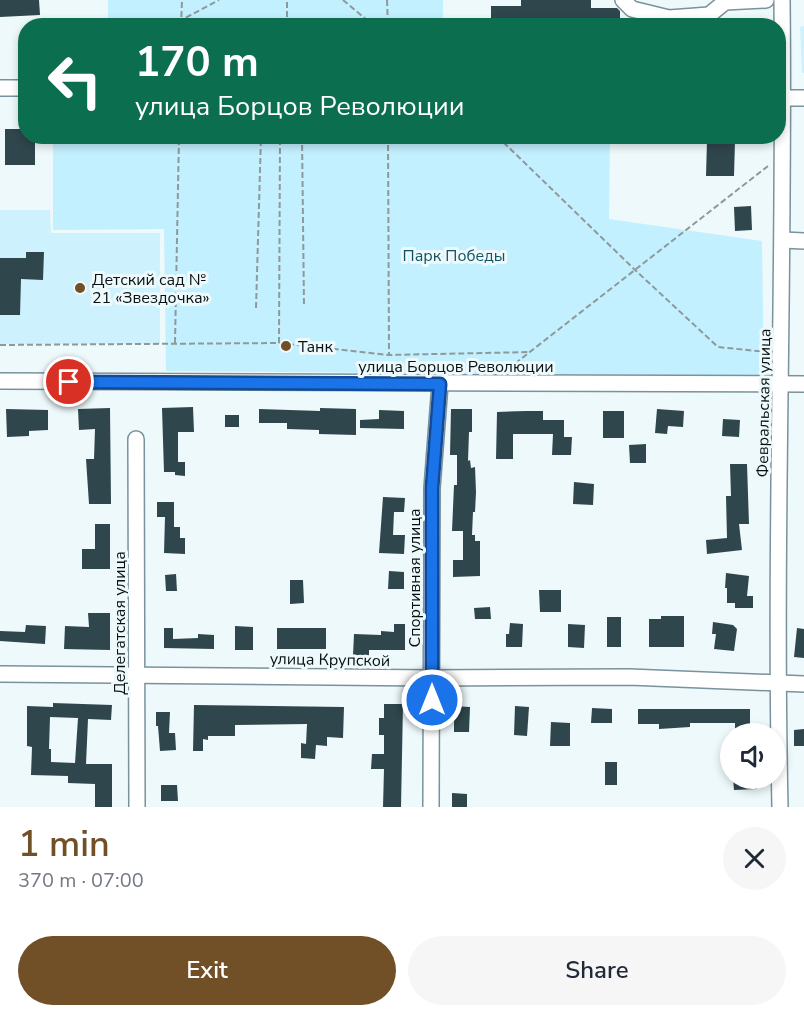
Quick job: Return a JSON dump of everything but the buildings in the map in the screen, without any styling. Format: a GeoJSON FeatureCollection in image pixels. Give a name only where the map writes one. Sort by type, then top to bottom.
{"type":"FeatureCollection","features":[{"type":"Feature","properties":{"kind":"street"},"geometry":{"type":"LineString","coordinates":[[623,0],[632,9],[669,18],[710,15],[725,2],[766,0]]}},
{"type":"Feature","properties":{"kind":"street","name":"Февральская улица"},"geometry":{"type":"LineString","coordinates":[[782,0],[782,18]]}},
{"type":"Feature","properties":{"kind":"street"},"geometry":{"type":"LineString","coordinates":[[0,88],[18,88]]}},
{"type":"Feature","properties":{"kind":"street"},"geometry":{"type":"LineString","coordinates":[[786,98],[804,98]]}},
{"type":"Feature","properties":{"kind":"street","name":"Февральская улица"},"geometry":{"type":"LineString","coordinates":[[780,807],[777,683],[783,144]]}},
{"type":"Feature","properties":{"kind":"street"},"geometry":{"type":"LineString","coordinates":[[783,240],[804,240]]}},
{"type":"Feature","properties":{"kind":"street","name":"улица Борцов Революции"},"geometry":{"type":"LineString","coordinates":[[0,381],[804,384]]}},
{"type":"Feature","properties":{"kind":"street","name":"Спортивная улица"},"geometry":{"type":"LineString","coordinates":[[431,807],[432,488],[440,384]]}},
{"type":"Feature","properties":{"kind":"street","name":"Делегатская улица"},"geometry":{"type":"LineString","coordinates":[[136,439],[137,807]]}},
{"type":"Feature","properties":{"kind":"street","name":"улица Крупской"},"geometry":{"type":"LineString","coordinates":[[0,674],[432,678],[629,677],[804,684]]}},
{"type":"Feature","properties":{"kind":"path"},"geometry":{"type":"LineString","coordinates":[[181,18],[182,0]]}},
{"type":"Feature","properties":{"kind":"path"},"geometry":{"type":"LineString","coordinates":[[185,18],[219,0]]}},
{"type":"Feature","properties":{"kind":"path"},"geometry":{"type":"LineString","coordinates":[[287,0],[287,18]]}},
{"type":"Feature","properties":{"kind":"path"},"geometry":{"type":"LineString","coordinates":[[343,0],[364,18]]}},
{"type":"Feature","properties":{"kind":"path"},"geometry":{"type":"LineString","coordinates":[[387,0],[388,18]]}},
{"type":"Feature","properties":{"kind":"path"},"geometry":{"type":"LineString","coordinates":[[175,343],[179,144]]}},
{"type":"Feature","properties":{"kind":"path"},"geometry":{"type":"LineString","coordinates":[[256,308],[261,144]]}},
{"type":"Feature","properties":{"kind":"path"},"geometry":{"type":"LineString","coordinates":[[279,343],[280,144]]}},
{"type":"Feature","properties":{"kind":"path"},"geometry":{"type":"LineString","coordinates":[[302,144],[304,306]]}},
{"type":"Feature","properties":{"kind":"path"},"geometry":{"type":"LineString","coordinates":[[388,144],[389,355]]}},
{"type":"Feature","properties":{"kind":"path"},"geometry":{"type":"LineString","coordinates":[[505,144],[718,347],[767,352]]}},
{"type":"Feature","properties":{"kind":"path"},"geometry":{"type":"LineString","coordinates":[[504,372],[773,162]]}},
{"type":"Feature","properties":{"kind":"path"},"geometry":{"type":"LineString","coordinates":[[0,345],[279,343],[389,355],[530,352]]}},
{"type":"Feature","properties":{"kind":"shaded area"},"geometry":{"type":"Polygon","coordinates":[[[804,26],[804,73],[802,73],[800,27],[804,26]]]}},
{"type":"Feature","properties":{"kind":"shaded area","name":"Детский сад № 21 «Звездочка»"},"geometry":{"type":"Polygon","coordinates":[[[0,210],[50,210],[51,233],[160,233],[160,344],[0,344],[0,210]]]}},
{"type":"Feature","properties":{"kind":"green space"},"geometry":{"type":"Polygon","coordinates":[[[108,0],[443,0],[443,18],[108,18],[108,0]]]}},
{"type":"Feature","properties":{"kind":"green space","name":"Парк Победы"},"geometry":{"type":"Polygon","coordinates":[[[53,144],[610,144],[609,219],[762,241],[764,376],[166,371],[164,229],[53,230],[53,144]]]}},
{"type":"Feature","properties":{"kind":"place","name":"Детский сад № 21 «Звездочка»"},"geometry":{"type":"Point","coordinates":[80,288]}},
{"type":"Feature","properties":{"kind":"place","name":"Танк"},"geometry":{"type":"Point","coordinates":[286,346]}},
{"type":"Feature","properties":{"kind":"route"},"geometry":{"type":"LineString","coordinates":[[69,382],[440,384],[432,488],[432,700]]}}]}
